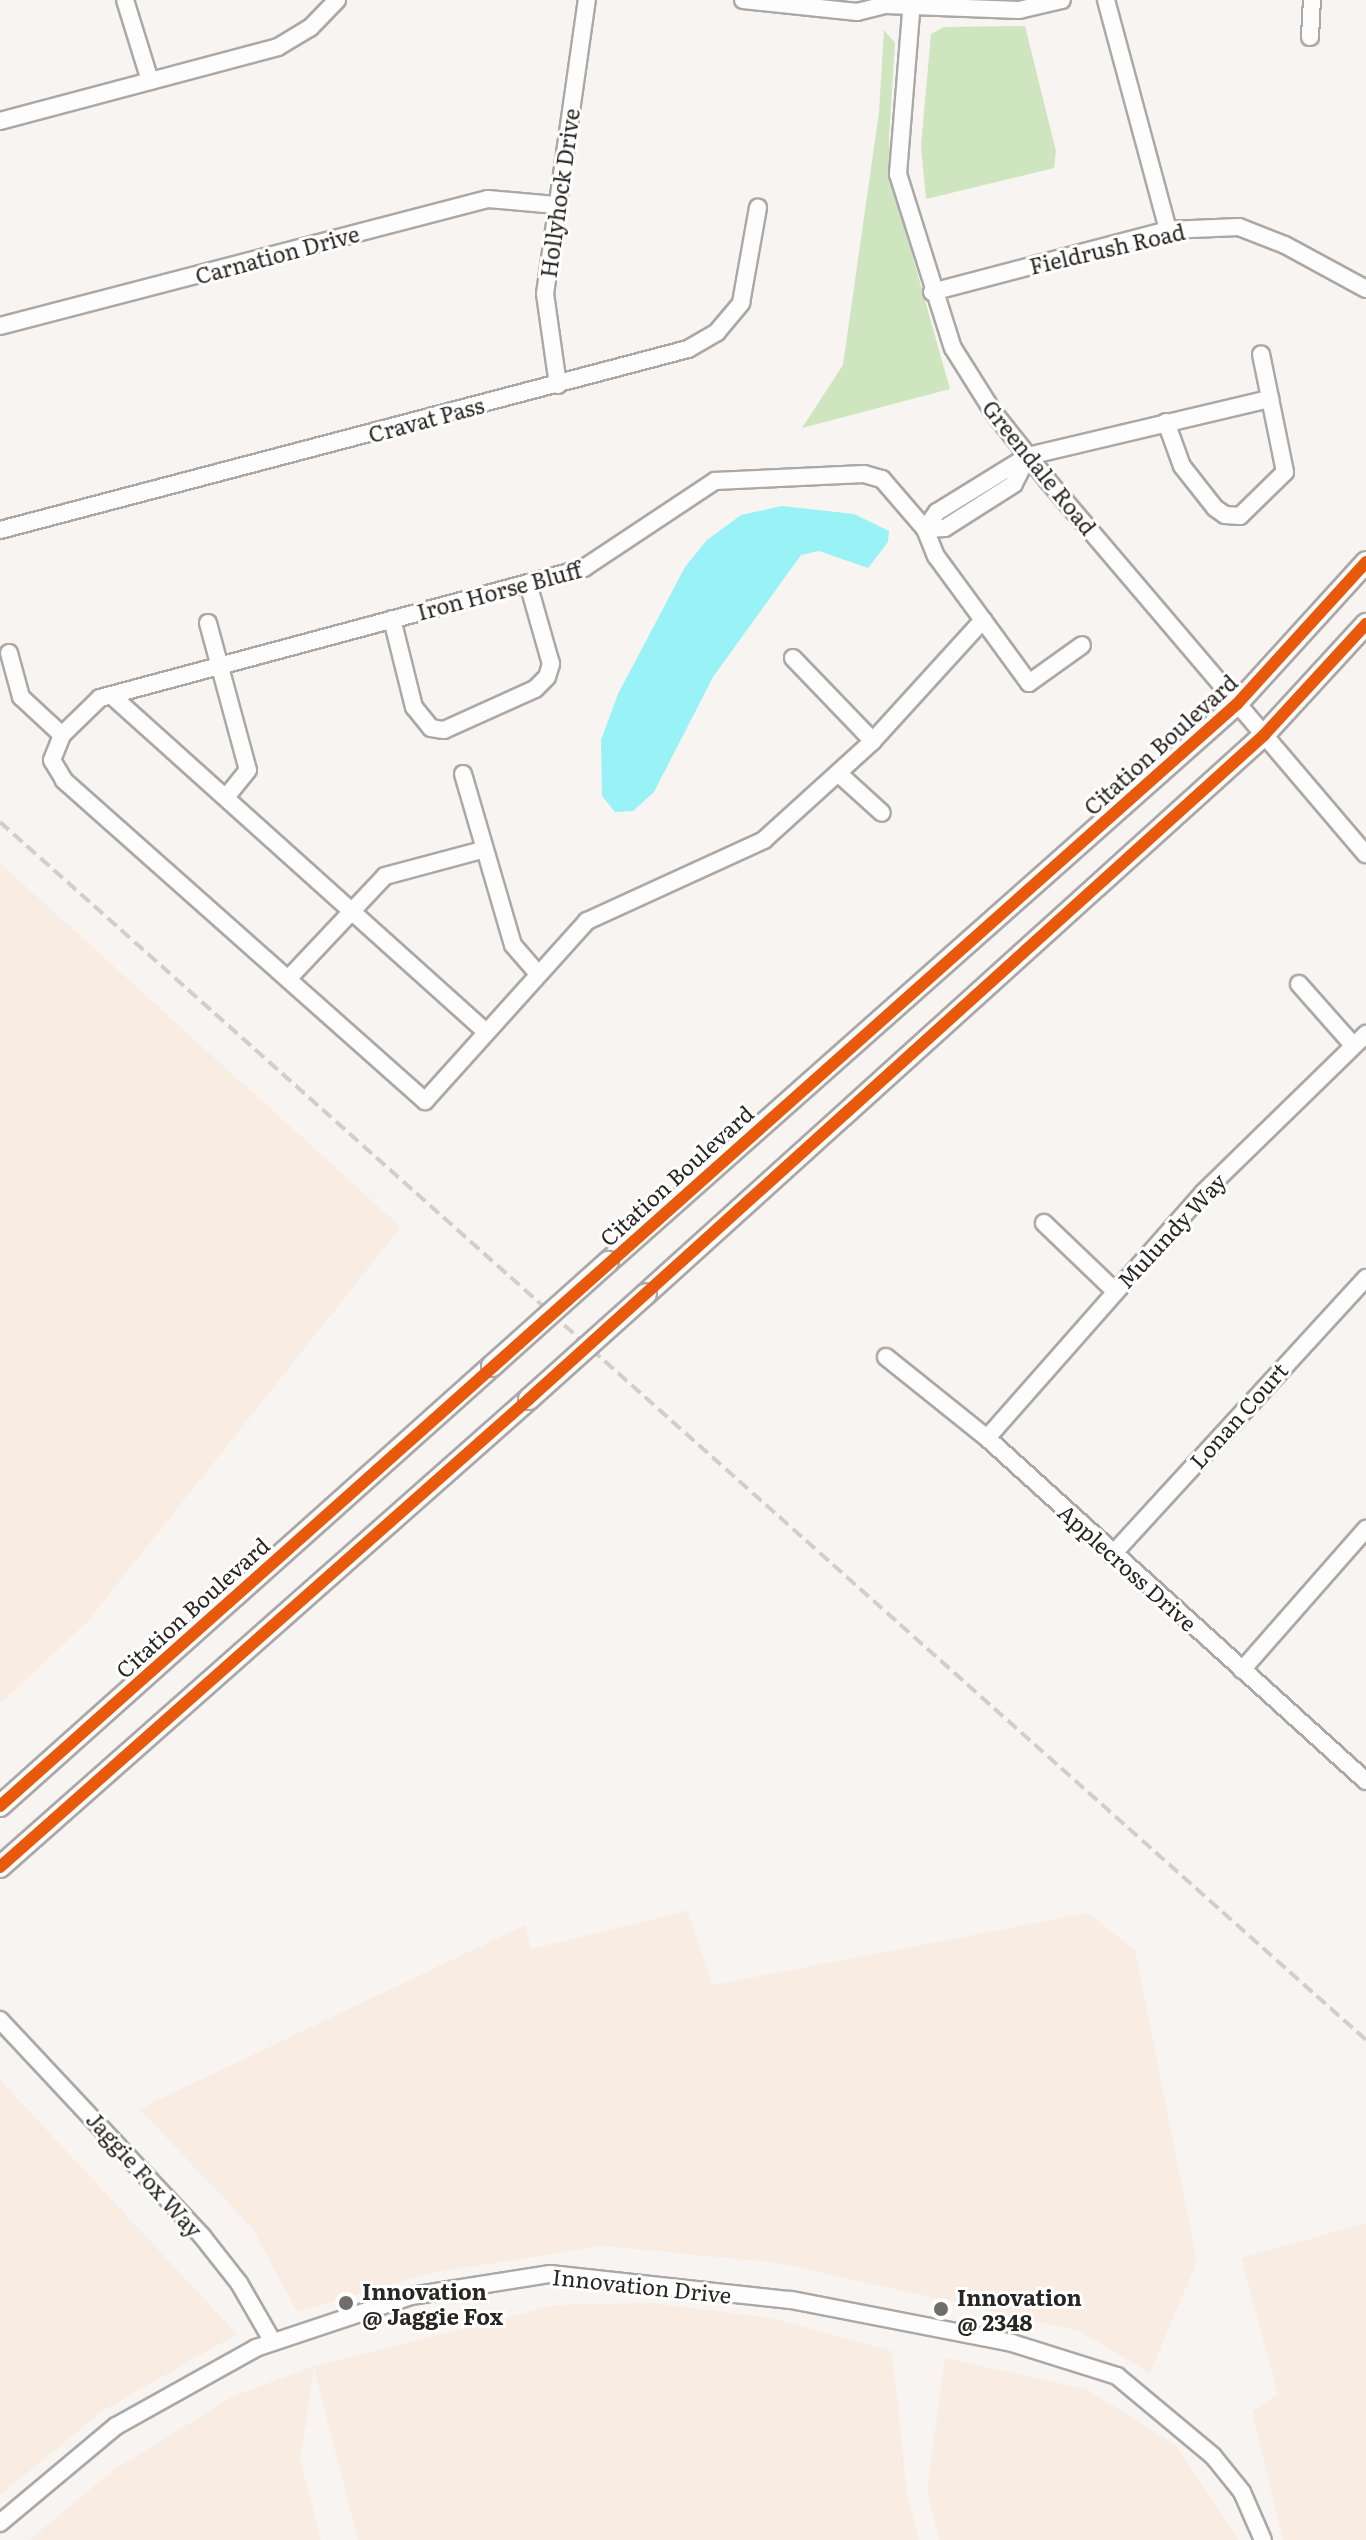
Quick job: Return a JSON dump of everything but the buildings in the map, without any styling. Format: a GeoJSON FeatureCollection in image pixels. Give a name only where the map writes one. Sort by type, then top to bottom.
{"type":"FeatureCollection","features":[{"type":"Feature","properties":{"kind":"main road","name":"Citation Boulevard"},"geometry":{"type":"LineString","coordinates":[[0,1806],[1237,704],[1366,562]]}},
{"type":"Feature","properties":{"kind":"main road"},"geometry":{"type":"LineString","coordinates":[[0,1867],[529,1399],[1264,735],[1366,624]]}},
{"type":"Feature","properties":{"kind":"street"},"geometry":{"type":"LineString","coordinates":[[125,0],[150,81]]}},
{"type":"Feature","properties":{"kind":"street"},"geometry":{"type":"LineString","coordinates":[[0,121],[278,47],[310,28],[337,0]]}},
{"type":"Feature","properties":{"kind":"street","name":"Hollyhock Drive"},"geometry":{"type":"LineString","coordinates":[[558,385],[544,308],[587,0]]}},
{"type":"Feature","properties":{"kind":"street"},"geometry":{"type":"LineString","coordinates":[[743,0],[857,12],[880,2],[1019,10],[1062,0]]}},
{"type":"Feature","properties":{"kind":"street"},"geometry":{"type":"LineString","coordinates":[[1106,0],[1168,230]]}},
{"type":"Feature","properties":{"kind":"street"},"geometry":{"type":"LineString","coordinates":[[1310,37],[1312,0]]}},
{"type":"Feature","properties":{"kind":"street","name":"Greendale Road"},"geometry":{"type":"LineString","coordinates":[[912,4],[898,174],[932,292],[953,348],[1028,456],[1366,854]]}},
{"type":"Feature","properties":{"kind":"street","name":"Carnation Drive"},"geometry":{"type":"LineString","coordinates":[[0,326],[488,199],[556,205]]}},
{"type":"Feature","properties":{"kind":"street","name":"Cravat Pass"},"geometry":{"type":"LineString","coordinates":[[0,530],[688,349],[717,332],[741,303],[758,208]]}},
{"type":"Feature","properties":{"kind":"street","name":"Fieldrush Road"},"geometry":{"type":"LineString","coordinates":[[932,292],[1168,230],[1239,227],[1285,245],[1366,289]]}},
{"type":"Feature","properties":{"kind":"street"},"geometry":{"type":"LineString","coordinates":[[1166,422],[1182,466],[1215,508],[1225,515],[1240,516],[1285,472],[1261,354]]}},
{"type":"Feature","properties":{"kind":"street"},"geometry":{"type":"LineString","coordinates":[[925,529],[937,512],[1028,456],[1270,399]]}},
{"type":"Feature","properties":{"kind":"street","name":"Iron Horse Bluff"},"geometry":{"type":"LineString","coordinates":[[111,695],[528,583],[607,557],[715,481],[864,474],[896,490],[925,529],[936,556],[1029,683],[1082,645]]}},
{"type":"Feature","properties":{"kind":"street"},"geometry":{"type":"LineString","coordinates":[[392,619],[414,707],[431,728],[444,730],[535,689],[547,677],[551,664],[528,583]]}},
{"type":"Feature","properties":{"kind":"street"},"geometry":{"type":"LineString","coordinates":[[486,1032],[111,695],[100,698],[62,735],[52,760],[64,780],[425,1101],[587,921],[764,840],[873,741],[983,620]]}},
{"type":"Feature","properties":{"kind":"street"},"geometry":{"type":"LineString","coordinates":[[208,623],[248,770],[226,797]]}},
{"type":"Feature","properties":{"kind":"street"},"geometry":{"type":"LineString","coordinates":[[9,653],[21,697],[62,735]]}},
{"type":"Feature","properties":{"kind":"street"},"geometry":{"type":"LineString","coordinates":[[793,658],[873,741]]}},
{"type":"Feature","properties":{"kind":"street"},"geometry":{"type":"LineString","coordinates":[[838,773],[882,813]]}},
{"type":"Feature","properties":{"kind":"street"},"geometry":{"type":"LineString","coordinates":[[463,774],[482,850],[513,945],[538,974]]}},
{"type":"Feature","properties":{"kind":"street"},"geometry":{"type":"LineString","coordinates":[[288,979],[385,876],[482,850]]}},
{"type":"Feature","properties":{"kind":"street"},"geometry":{"type":"LineString","coordinates":[[1299,984],[1360,1040]]}},
{"type":"Feature","properties":{"kind":"street","name":"Mulundy Way"},"geometry":{"type":"LineString","coordinates":[[987,1438],[1203,1193],[1360,1040]]}},
{"type":"Feature","properties":{"kind":"street"},"geometry":{"type":"LineString","coordinates":[[1044,1223],[1115,1291]]}},
{"type":"Feature","properties":{"kind":"street","name":"Lonan Court"},"geometry":{"type":"LineString","coordinates":[[1112,1555],[1366,1278]]}},
{"type":"Feature","properties":{"kind":"street","name":"Applecross Drive"},"geometry":{"type":"LineString","coordinates":[[886,1357],[987,1438],[1112,1555],[1366,1781]]}},
{"type":"Feature","properties":{"kind":"street"},"geometry":{"type":"LineString","coordinates":[[1242,1670],[1362,1539]]}},
{"type":"Feature","properties":{"kind":"street","name":"Jaggie Fox Way"},"geometry":{"type":"LineString","coordinates":[[0,2020],[202,2236],[239,2283],[273,2342]]}},
{"type":"Feature","properties":{"kind":"street","name":"Innovation Drive"},"geometry":{"type":"LineString","coordinates":[[0,2523],[127,2418],[273,2342],[411,2296],[550,2274],[791,2300],[1012,2343],[1125,2382],[1213,2456],[1242,2492],[1263,2540]]}},
{"type":"Feature","properties":{"kind":"shaded area"},"geometry":{"type":"Polygon","coordinates":[[[0,863],[401,1227],[87,1622],[0,1704],[0,863]]]}},
{"type":"Feature","properties":{"kind":"shaded area"},"geometry":{"type":"Polygon","coordinates":[[[687,1911],[713,1985],[1088,1913],[1135,1950],[1197,2261],[1150,2373],[1079,2331],[779,2263],[603,2246],[431,2273],[297,2312],[253,2229],[139,2109],[525,1925],[531,1949],[687,1911]]]}},
{"type":"Feature","properties":{"kind":"shaded area"},"geometry":{"type":"Polygon","coordinates":[[[0,2080],[237,2334],[104,2410],[0,2495],[0,2080]]]}},
{"type":"Feature","properties":{"kind":"shaded area"},"geometry":{"type":"Polygon","coordinates":[[[1366,2223],[1366,2540],[1283,2540],[1252,2411],[1278,2394],[1241,2258],[1366,2223]]]}},
{"type":"Feature","properties":{"kind":"shaded area"},"geometry":{"type":"Polygon","coordinates":[[[652,2303],[771,2318],[892,2351],[907,2494],[919,2540],[358,2540],[314,2368],[300,2459],[321,2540],[29,2540],[115,2469],[234,2396],[314,2366],[555,2305],[652,2303]]]}},
{"type":"Feature","properties":{"kind":"shaded area"},"geometry":{"type":"Polygon","coordinates":[[[945,2358],[1086,2389],[1176,2445],[1239,2540],[939,2540],[927,2490],[945,2358]]]}},
{"type":"Feature","properties":{"kind":"green space"},"geometry":{"type":"Polygon","coordinates":[[[1025,26],[1056,151],[1054,168],[926,199],[921,146],[931,34],[944,27],[1025,26]]]}},
{"type":"Feature","properties":{"kind":"green space"},"geometry":{"type":"Polygon","coordinates":[[[884,30],[895,43],[889,139],[893,187],[950,389],[802,428],[843,365],[879,112],[884,30]]]}},
{"type":"Feature","properties":{"kind":"water"},"geometry":{"type":"Polygon","coordinates":[[[782,506],[854,514],[889,531],[888,542],[868,568],[819,551],[801,555],[713,677],[654,792],[633,811],[615,812],[602,796],[601,740],[618,694],[685,567],[707,540],[741,515],[782,506]]]}},
{"type":"Feature","properties":{"kind":"railway"},"geometry":{"type":"LineString","coordinates":[[0,822],[1366,2040]]}},
{"type":"Feature","properties":{"kind":"cycle path"},"geometry":{"type":"LineString","coordinates":[[0,1806],[1237,704],[1366,562]]}},
{"type":"Feature","properties":{"kind":"cycle path"},"geometry":{"type":"LineString","coordinates":[[0,1867],[529,1399],[1264,735],[1366,624]]}},
{"type":"Feature","properties":{"kind":"place","name":"Innovation @ Jaggie Fox"},"geometry":{"type":"Point","coordinates":[346,2303]}},
{"type":"Feature","properties":{"kind":"place","name":"Innovation @ 2348"},"geometry":{"type":"Point","coordinates":[941,2309]}}]}
